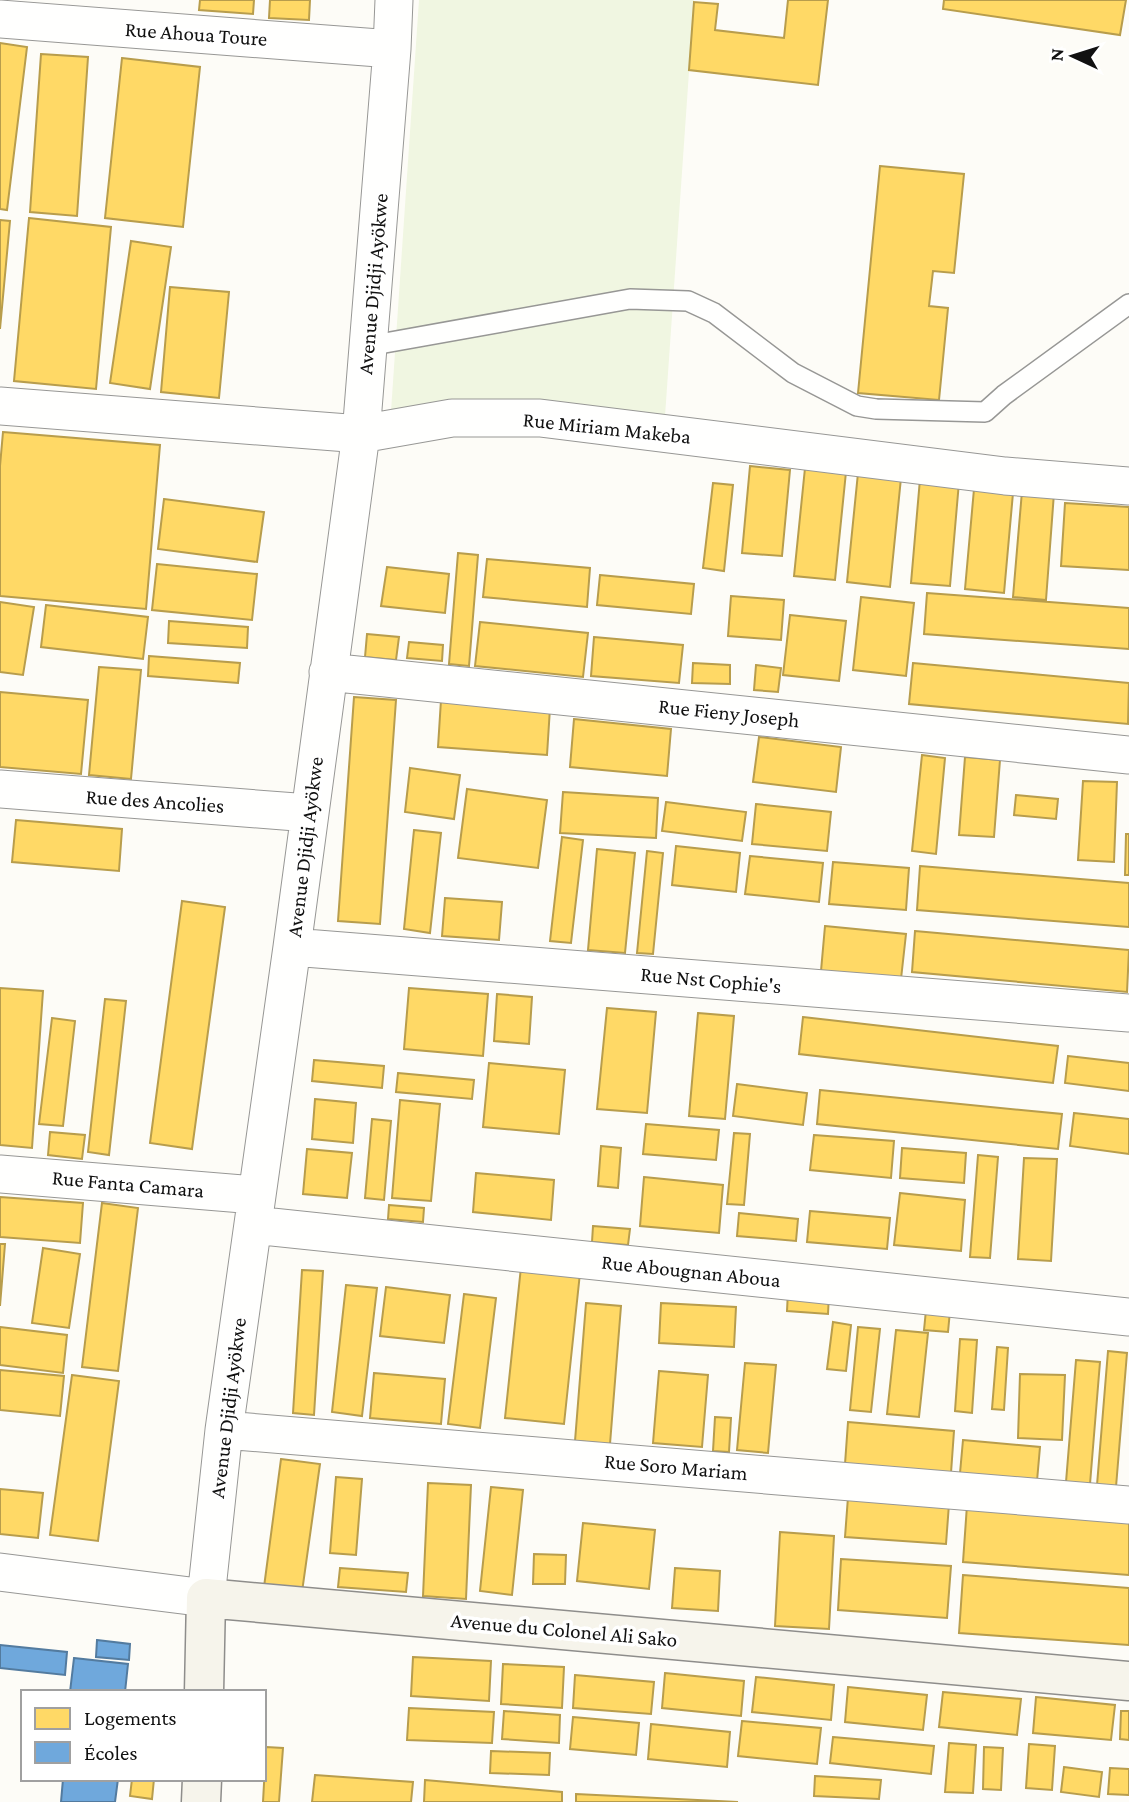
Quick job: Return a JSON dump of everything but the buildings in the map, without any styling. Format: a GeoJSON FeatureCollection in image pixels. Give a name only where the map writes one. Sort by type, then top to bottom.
{"type":"FeatureCollection","features":[{"type":"Feature","properties":{"kind":"street","name":"Avenue Djidji Ayökwe"},"geometry":{"type":"LineString","coordinates":[[204,1690],[206,1598],[224,1430],[361,434],[393,49],[394,0]]}},
{"type":"Feature","properties":{"kind":"street","name":"Rue Ahoua Toure"},"geometry":{"type":"LineString","coordinates":[[0,19],[393,49]]}},
{"type":"Feature","properties":{"kind":"street","name":"Rue Miriam Makeba"},"geometry":{"type":"LineString","coordinates":[[0,406],[361,434],[452,418],[540,418],[992,475],[1129,485]]}},
{"type":"Feature","properties":{"kind":"street","name":"Rue Fieny Joseph"},"geometry":{"type":"LineString","coordinates":[[328,672],[1129,755]]}},
{"type":"Feature","properties":{"kind":"street","name":"Rue des Ancolies"},"geometry":{"type":"LineString","coordinates":[[0,789],[309,813]]}},
{"type":"Feature","properties":{"kind":"street","name":"Rue Nst Cophie's"},"geometry":{"type":"LineString","coordinates":[[292,947],[1129,1013]]}},
{"type":"Feature","properties":{"kind":"street","name":"Rue Fanta Camara"},"geometry":{"type":"LineString","coordinates":[[0,1174],[254,1210]]}},
{"type":"Feature","properties":{"kind":"street","name":"Rue Abougnan Aboua"},"geometry":{"type":"LineString","coordinates":[[254,1210],[1129,1317]]}},
{"type":"Feature","properties":{"kind":"street","name":"Rue Soro Mariam"},"geometry":{"type":"LineString","coordinates":[[224,1430],[1129,1505]]}},
{"type":"Feature","properties":{"kind":"street","name":"Avenue du Colonel Ali Sako"},"geometry":{"type":"LineString","coordinates":[[0,1572],[206,1598],[1129,1681]]}},
{"type":"Feature","properties":{"kind":"street"},"geometry":{"type":"LineString","coordinates":[[201,1802],[202,1781]]}},
{"type":"Feature","properties":{"kind":"lane"},"geometry":{"type":"LineString","coordinates":[[368,345],[630,299],[688,301],[714,313],[793,373],[856,406],[985,412],[1004,395],[1129,304]]}},
{"type":"Feature","properties":{"kind":"green space"},"geometry":{"type":"Polygon","coordinates":[[[419,0],[694,0],[663,445],[390,426],[419,0]]]}}]}
